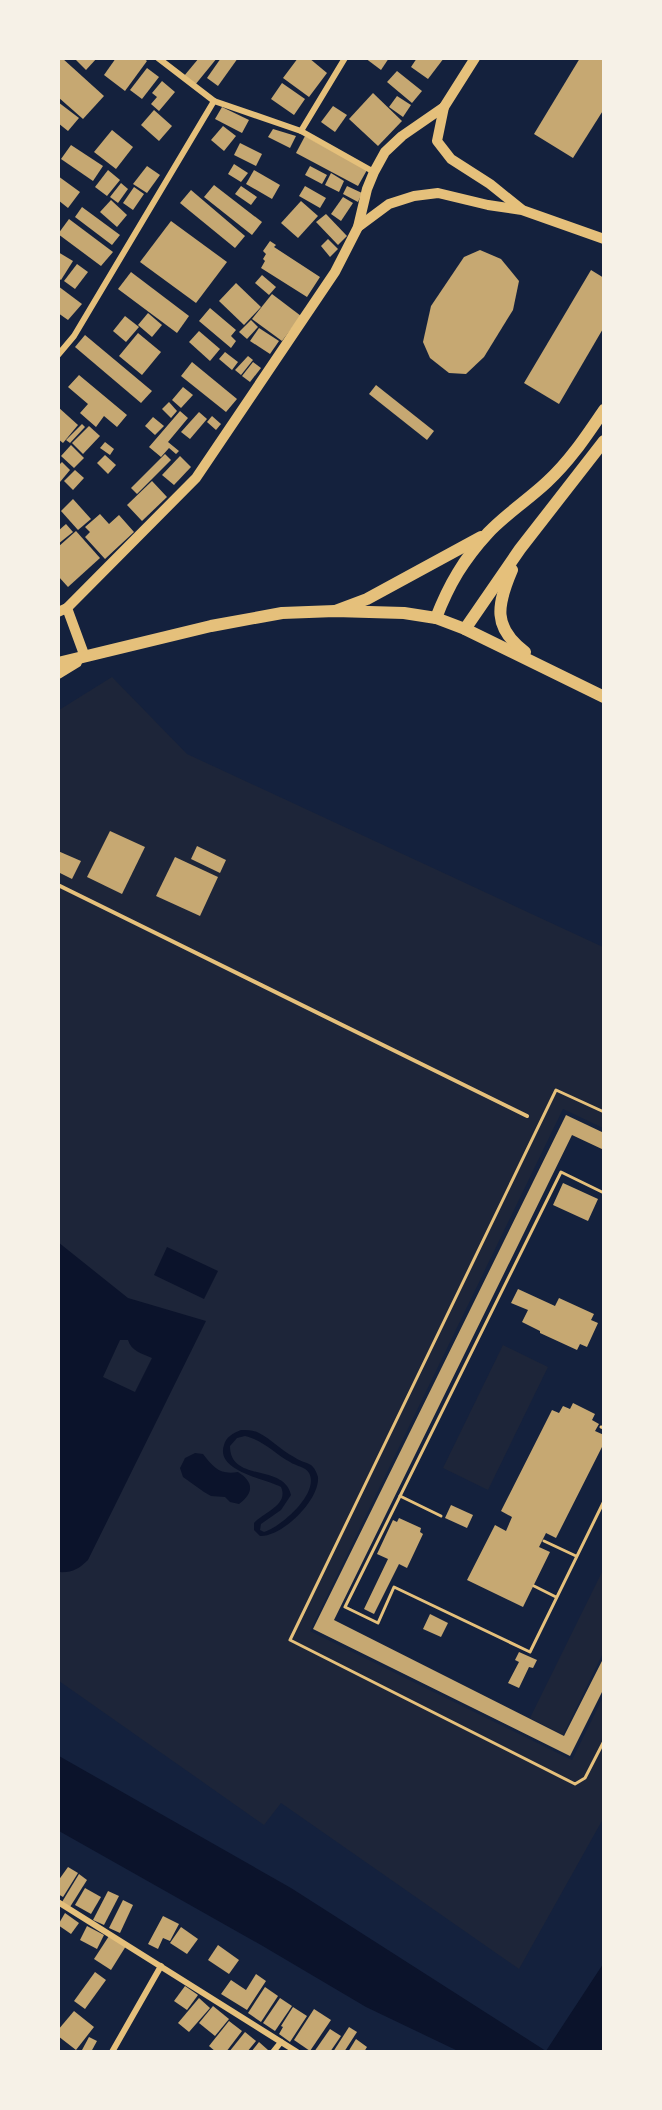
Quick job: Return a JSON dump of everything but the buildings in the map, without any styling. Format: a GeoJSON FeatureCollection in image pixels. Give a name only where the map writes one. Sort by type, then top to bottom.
{"type":"FeatureCollection","features":[{"type":"Feature","properties":{"kind":"main road"},"geometry":{"type":"LineString","coordinates":[[436,618],[448,588],[460,567],[489,531],[548,481],[564,464],[603,410]]}},
{"type":"Feature","properties":{"kind":"main road"},"geometry":{"type":"LineString","coordinates":[[465,629],[520,549],[578,477],[603,441]]}},
{"type":"Feature","properties":{"kind":"main road"},"geometry":{"type":"LineString","coordinates":[[335,611],[366,599],[489,531]]}},
{"type":"Feature","properties":{"kind":"main road"},"geometry":{"type":"LineString","coordinates":[[520,549],[502,592],[502,627],[511,640],[542,665]]}},
{"type":"Feature","properties":{"kind":"main road"},"geometry":{"type":"LineString","coordinates":[[58,663],[211,626],[282,613],[335,611],[404,613],[436,618],[465,629],[603,697]]}},
{"type":"Feature","properties":{"kind":"main road"},"geometry":{"type":"LineString","coordinates":[[58,673],[85,657]]}},
{"type":"Feature","properties":{"kind":"street"},"geometry":{"type":"LineString","coordinates":[[158,58],[214,101],[302,131],[374,172]]}},
{"type":"Feature","properties":{"kind":"street"},"geometry":{"type":"LineString","coordinates":[[302,131],[345,58]]}},
{"type":"Feature","properties":{"kind":"street"},"geometry":{"type":"LineString","coordinates":[[475,58],[444,107],[437,141],[451,159],[490,184],[522,210]]}},
{"type":"Feature","properties":{"kind":"street"},"geometry":{"type":"LineString","coordinates":[[58,355],[74,336],[214,101]]}},
{"type":"Feature","properties":{"kind":"street"},"geometry":{"type":"LineString","coordinates":[[85,657],[63,610],[196,478],[335,272],[358,228],[374,172],[385,152],[402,136],[444,107]]}},
{"type":"Feature","properties":{"kind":"street"},"geometry":{"type":"LineString","coordinates":[[358,228],[389,204],[414,196],[438,193],[522,210],[603,240]]}},
{"type":"Feature","properties":{"kind":"street"},"geometry":{"type":"LineString","coordinates":[[58,1902],[297,2052]]}},
{"type":"Feature","properties":{"kind":"street"},"geometry":{"type":"LineString","coordinates":[[112,2052],[161,1966]]}},
{"type":"Feature","properties":{"kind":"street"},"geometry":{"type":"LineString","coordinates":[[273,2052],[281,2042]]}},
{"type":"Feature","properties":{"kind":"lane"},"geometry":{"type":"LineString","coordinates":[[58,885],[527,1116]]}},
{"type":"Feature","properties":{"kind":"path"},"geometry":{"type":"LineString","coordinates":[[603,1112],[556,1090],[290,1640],[575,1784],[585,1778],[603,1741]]}},
{"type":"Feature","properties":{"kind":"path"},"geometry":{"type":"LineString","coordinates":[[603,1193],[561,1172],[345,1607],[378,1623],[394,1587],[530,1652],[603,1501]]}},
{"type":"Feature","properties":{"kind":"path"},"geometry":{"type":"LineString","coordinates":[[400,1496],[441,1516]]}},
{"type":"Feature","properties":{"kind":"path"},"geometry":{"type":"LineString","coordinates":[[544,1541],[576,1556]]}},
{"type":"Feature","properties":{"kind":"path"},"geometry":{"type":"LineString","coordinates":[[534,1586],[556,1597]]}},
{"type":"Feature","properties":{"kind":"shaded area"},"geometry":{"type":"Polygon","coordinates":[[[112,677],[187,754],[603,947],[603,1128],[563,1109],[310,1631],[572,1760],[603,1697],[603,1819],[519,1969],[281,1803],[264,1825],[59,1681],[59,710],[112,677]]]}},
{"type":"Feature","properties":{"kind":"shaded area"},"geometry":{"type":"Polygon","coordinates":[[[58,1242],[128,1298],[206,1321],[88,1560],[75,1570],[58,1572],[58,1242]],[[120,1340],[103,1377],[135,1392],[152,1358],[135,1349],[128,1340],[120,1340]]]}},
{"type":"Feature","properties":{"kind":"shaded area"},"geometry":{"type":"Polygon","coordinates":[[[167,1247],[218,1271],[204,1299],[154,1275],[167,1247]]]}},
{"type":"Feature","properties":{"kind":"shaded area"},"geometry":{"type":"Polygon","coordinates":[[[503,1345],[548,1367],[488,1490],[443,1468],[503,1345]]]}},
{"type":"Feature","properties":{"kind":"shaded area"},"geometry":{"type":"Polygon","coordinates":[[[241,1430],[255,1431],[268,1438],[296,1458],[311,1465],[318,1475],[313,1496],[298,1516],[269,1535],[260,1536],[254,1530],[254,1523],[279,1503],[283,1493],[281,1487],[244,1473],[227,1461],[223,1454],[225,1442],[241,1430]],[[245,1436],[237,1438],[230,1446],[232,1457],[239,1465],[247,1469],[279,1479],[286,1485],[291,1495],[281,1510],[261,1524],[260,1530],[264,1532],[280,1523],[297,1508],[309,1490],[311,1481],[306,1469],[245,1436]]]}},
{"type":"Feature","properties":{"kind":"shaded area"},"geometry":{"type":"Polygon","coordinates":[[[195,1453],[203,1454],[214,1467],[222,1471],[238,1472],[243,1476],[250,1488],[244,1500],[239,1504],[230,1502],[225,1497],[211,1496],[183,1477],[180,1468],[185,1458],[195,1453]]]}},
{"type":"Feature","properties":{"kind":"shaded area"},"geometry":{"type":"Polygon","coordinates":[[[603,1570],[603,1653],[563,1735],[530,1718],[603,1570]]]}},
{"type":"Feature","properties":{"kind":"shaded area"},"geometry":{"type":"Polygon","coordinates":[[[59,1756],[291,1888],[546,2051],[458,2051],[366,2007],[59,1831],[59,1756]]]}},
{"type":"Feature","properties":{"kind":"shaded area"},"geometry":{"type":"Polygon","coordinates":[[[603,1964],[603,2051],[546,2051],[603,1964]]]}}]}
